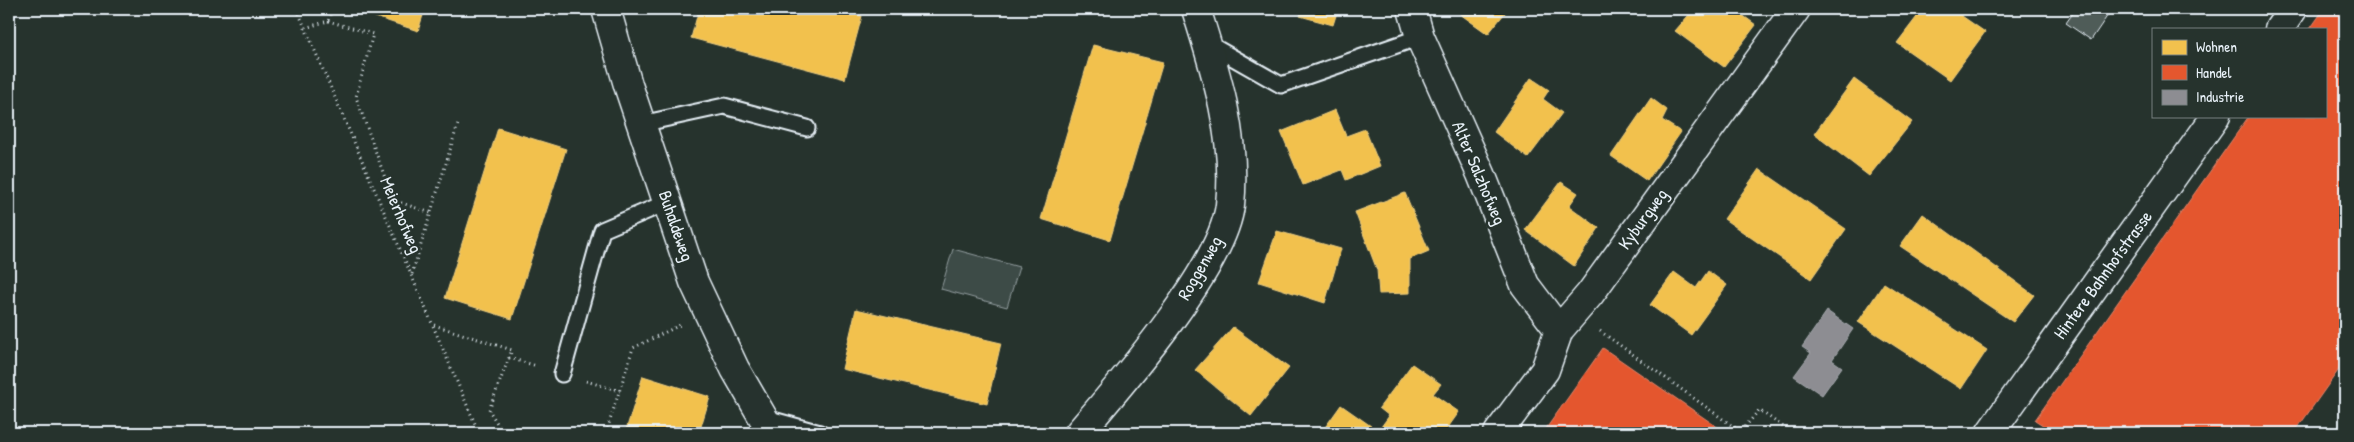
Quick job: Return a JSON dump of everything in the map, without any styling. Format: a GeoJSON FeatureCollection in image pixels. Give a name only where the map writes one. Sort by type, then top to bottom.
{"type":"FeatureCollection","features":[{"type":"Feature","properties":{"kind":"street","name":"Buhaldeweg"},"geometry":{"type":"LineString","coordinates":[[606,9],[641,124],[694,282],[735,369],[767,425]]}},
{"type":"Feature","properties":{"kind":"street","name":"Roggenweg"},"geometry":{"type":"LineString","coordinates":[[1079,433],[1167,324],[1196,281],[1217,245],[1230,206],[1231,154],[1224,109],[1196,9]]}},
{"type":"Feature","properties":{"kind":"street","name":"Alter Salzhofweg"},"geometry":{"type":"LineString","coordinates":[[1412,9],[1420,37],[1481,174],[1525,286],[1559,330]]}},
{"type":"Feature","properties":{"kind":"street","name":"Kyburgweg"},"geometry":{"type":"LineString","coordinates":[[1498,433],[1545,370],[1559,330],[1590,294],[1796,9]]}},
{"type":"Feature","properties":{"kind":"street"},"geometry":{"type":"LineString","coordinates":[[2280,28],[2293,9]]}},
{"type":"Feature","properties":{"kind":"street","name":"Hintere Bahnhofstrasse"},"geometry":{"type":"LineString","coordinates":[[1990,433],[2215,118]]}},
{"type":"Feature","properties":{"kind":"lane"},"geometry":{"type":"LineString","coordinates":[[1207,43],[1281,85],[1420,37]]}},
{"type":"Feature","properties":{"kind":"lane"},"geometry":{"type":"LineString","coordinates":[[641,124],[724,106],[807,128]]}},
{"type":"Feature","properties":{"kind":"lane"},"geometry":{"type":"LineString","coordinates":[[562,374],[602,230],[668,202]]}},
{"type":"Feature","properties":{"kind":"lane"},"geometry":{"type":"LineString","coordinates":[[767,425],[820,433]]}},
{"type":"Feature","properties":{"kind":"path","name":"Meierhofweg"},"geometry":{"type":"LineString","coordinates":[[297,9],[479,433]]}},
{"type":"Feature","properties":{"kind":"path"},"geometry":{"type":"LineString","coordinates":[[328,21],[332,9]]}},
{"type":"Feature","properties":{"kind":"path"},"geometry":{"type":"LineString","coordinates":[[305,28],[328,21],[373,34],[356,97],[393,200],[431,213]]}},
{"type":"Feature","properties":{"kind":"path"},"geometry":{"type":"LineString","coordinates":[[412,274],[458,124]]}},
{"type":"Feature","properties":{"kind":"path"},"geometry":{"type":"LineString","coordinates":[[606,433],[633,348],[708,312]]}},
{"type":"Feature","properties":{"kind":"path"},"geometry":{"type":"LineString","coordinates":[[433,324],[512,350],[490,410],[503,433]]}},
{"type":"Feature","properties":{"kind":"path"},"geometry":{"type":"LineString","coordinates":[[1559,330],[1588,325],[1741,432],[1760,410],[1792,433]]}},
{"type":"Feature","properties":{"kind":"shaded area"},"geometry":{"type":"Polygon","coordinates":[[[953,249],[1019,267],[1007,307],[941,289],[953,249]]]}},
{"type":"Feature","properties":{"kind":"building: Wohnen"},"geometry":{"type":"Polygon","coordinates":[[[351,9],[425,9],[418,31],[351,9]]]}},
{"type":"Feature","properties":{"kind":"building: Wohnen"},"geometry":{"type":"Polygon","coordinates":[[[699,9],[837,9],[862,16],[845,79],[691,38],[699,9]]]}},
{"type":"Feature","properties":{"kind":"building: Wohnen"},"geometry":{"type":"Polygon","coordinates":[[[1302,9],[1338,9],[1333,25],[1300,16],[1302,9]]]}},
{"type":"Feature","properties":{"kind":"building: Wohnen"},"geometry":{"type":"Polygon","coordinates":[[[1453,9],[1508,9],[1488,34],[1453,9]]]}},
{"type":"Feature","properties":{"kind":"building: Wohnen"},"geometry":{"type":"Polygon","coordinates":[[[1694,9],[1734,9],[1756,25],[1724,67],[1675,31],[1694,9]]]}},
{"type":"Feature","properties":{"kind":"building: Wohnen"},"geometry":{"type":"Polygon","coordinates":[[[1923,9],[1963,9],[1959,14],[1985,32],[1950,80],[1897,43],[1923,9]]]}},
{"type":"Feature","properties":{"kind":"building: Wohnen"},"geometry":{"type":"Polygon","coordinates":[[[1093,45],[1163,62],[1110,240],[1041,219],[1093,45]]]}},
{"type":"Feature","properties":{"kind":"building: Wohnen"},"geometry":{"type":"Polygon","coordinates":[[[1531,78],[1549,90],[1543,99],[1562,113],[1528,158],[1494,132],[1531,78]]]}},
{"type":"Feature","properties":{"kind":"building: Wohnen"},"geometry":{"type":"Polygon","coordinates":[[[1854,79],[1912,122],[1869,176],[1814,134],[1854,79]]]}},
{"type":"Feature","properties":{"kind":"building: Wohnen"},"geometry":{"type":"Polygon","coordinates":[[[1651,98],[1667,110],[1662,120],[1681,132],[1647,181],[1611,156],[1651,98]]]}},
{"type":"Feature","properties":{"kind":"building: Wohnen"},"geometry":{"type":"Polygon","coordinates":[[[1335,110],[1346,136],[1365,129],[1380,166],[1346,180],[1342,170],[1303,185],[1281,132],[1335,110]]]}},
{"type":"Feature","properties":{"kind":"building: Wohnen"},"geometry":{"type":"Polygon","coordinates":[[[498,128],[566,149],[512,319],[445,298],[498,128]]]}},
{"type":"Feature","properties":{"kind":"building: Wohnen"},"geometry":{"type":"Polygon","coordinates":[[[1759,169],[1846,229],[1811,279],[1724,219],[1759,169]]]}},
{"type":"Feature","properties":{"kind":"building: Wohnen"},"geometry":{"type":"Polygon","coordinates":[[[1561,182],[1578,193],[1569,206],[1599,228],[1574,266],[1525,230],[1561,182]]]}},
{"type":"Feature","properties":{"kind":"building: Wohnen"},"geometry":{"type":"Polygon","coordinates":[[[1405,193],[1429,251],[1410,259],[1410,293],[1379,294],[1377,270],[1355,212],[1405,193]]]}},
{"type":"Feature","properties":{"kind":"building: Wohnen"},"geometry":{"type":"Polygon","coordinates":[[[1923,214],[2034,295],[2013,322],[1900,246],[1923,214]]]}},
{"type":"Feature","properties":{"kind":"building: Wohnen"},"geometry":{"type":"Polygon","coordinates":[[[1277,231],[1341,249],[1325,303],[1259,282],[1277,231]]]}},
{"type":"Feature","properties":{"kind":"building: Wohnen"},"geometry":{"type":"Polygon","coordinates":[[[1708,271],[1727,285],[1691,335],[1650,305],[1674,272],[1696,288],[1708,271]]]}},
{"type":"Feature","properties":{"kind":"building: Wohnen"},"geometry":{"type":"Polygon","coordinates":[[[1884,283],[1987,350],[1961,389],[1858,322],[1884,283]]]}},
{"type":"Feature","properties":{"kind":"building: Wohnen"},"geometry":{"type":"Polygon","coordinates":[[[856,309],[1001,343],[987,404],[842,369],[856,309]]]}},
{"type":"Feature","properties":{"kind":"building: Wohnen"},"geometry":{"type":"Polygon","coordinates":[[[1233,327],[1289,368],[1251,416],[1195,370],[1233,327]]]}},
{"type":"Feature","properties":{"kind":"building: Wohnen"},"geometry":{"type":"Polygon","coordinates":[[[1412,364],[1441,384],[1433,394],[1459,412],[1444,433],[1321,433],[1341,405],[1378,431],[1389,416],[1379,408],[1412,364]]]}},
{"type":"Feature","properties":{"kind":"building: Wohnen"},"geometry":{"type":"Polygon","coordinates":[[[643,376],[710,397],[699,433],[625,433],[643,376]]]}},
{"type":"Feature","properties":{"kind":"building: Handel"},"geometry":{"type":"Polygon","coordinates":[[[2324,9],[2345,9],[2345,361],[2294,433],[2055,433],[2035,420],[2248,118],[2326,118],[2326,28],[2311,28],[2324,9]]]}},
{"type":"Feature","properties":{"kind":"building: Handel"},"geometry":{"type":"Polygon","coordinates":[[[1603,348],[1726,433],[1543,433],[1603,348]]]}},
{"type":"Feature","properties":{"kind":"building: Industrie"},"geometry":{"type":"Polygon","coordinates":[[[1827,311],[1853,329],[1832,360],[1842,367],[1822,395],[1794,376],[1811,353],[1802,347],[1827,311]]]}},
{"type":"Feature","properties":{"kind":"building: Sonstige"},"geometry":{"type":"Polygon","coordinates":[[[2076,9],[2112,9],[2091,40],[2066,23],[2076,9]]]}}]}
